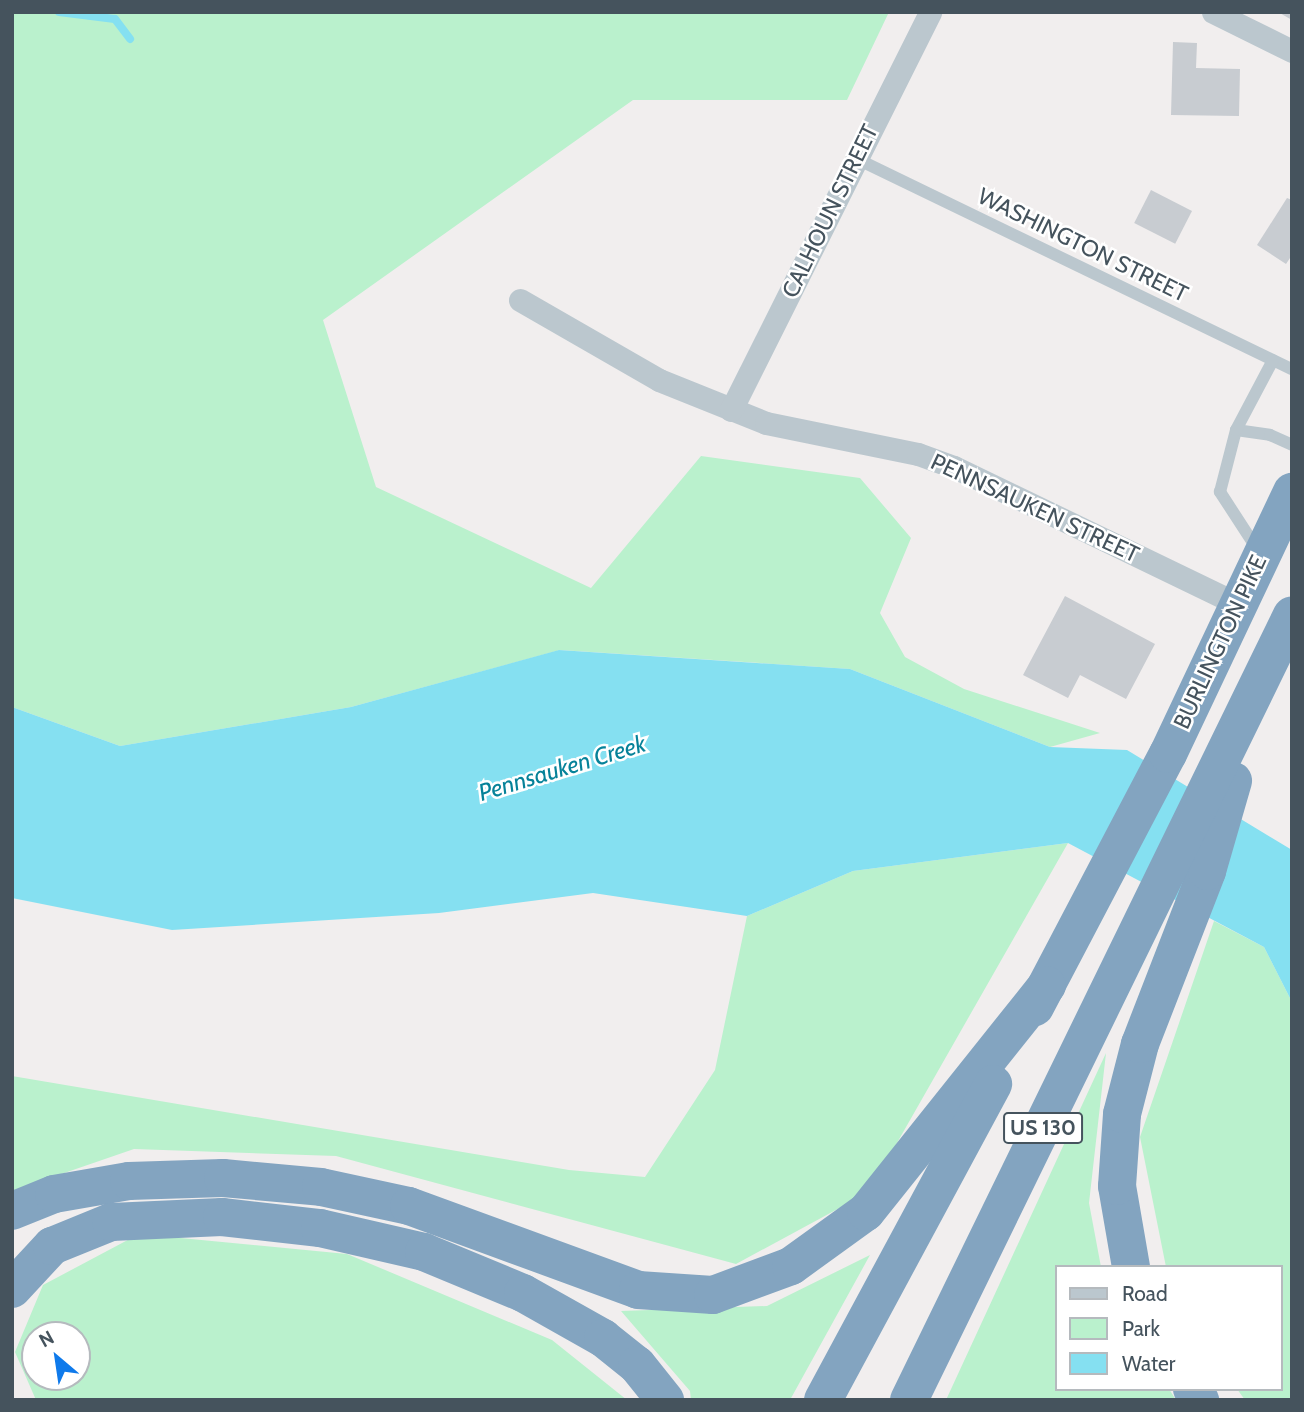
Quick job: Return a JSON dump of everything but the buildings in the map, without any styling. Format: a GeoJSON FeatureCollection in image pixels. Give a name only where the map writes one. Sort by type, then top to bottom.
{"type":"FeatureCollection","features":[{"type":"Feature","properties":{"kind":"highway","name":"BURLINGTON PIKE"},"geometry":{"type":"LineString","coordinates":[[1047,985],[1168,754],[1292,492]]}},
{"type":"Feature","properties":{"kind":"highway"},"geometry":{"type":"LineString","coordinates":[[1131,1265],[1117,1186],[1122,1114],[1192,864],[1260,682],[1292,615]]}},
{"type":"Feature","properties":{"kind":"highway","name":"US 130"},"geometry":{"type":"LineString","coordinates":[[909,1400],[1192,864]]}},
{"type":"Feature","properties":{"kind":"highway"},"geometry":{"type":"LineString","coordinates":[[12,1211],[54,1194],[129,1181],[223,1178],[309,1186],[409,1206],[638,1290],[713,1294],[791,1266],[866,1212],[1047,985]]}},
{"type":"Feature","properties":{"kind":"highway","name":"US 130"},"geometry":{"type":"LineString","coordinates":[[823,1400],[1047,985]]}},
{"type":"Feature","properties":{"kind":"highway"},"geometry":{"type":"LineString","coordinates":[[12,1289],[52,1246],[111,1222],[222,1217],[320,1227],[424,1252],[523,1293],[603,1338],[637,1365],[665,1400]]}},
{"type":"Feature","properties":{"kind":"street","name":"CALHOUN STREET"},"geometry":{"type":"LineString","coordinates":[[731,410],[930,12]]}},
{"type":"Feature","properties":{"kind":"street"},"geometry":{"type":"LineString","coordinates":[[1213,12],[1292,51]]}},
{"type":"Feature","properties":{"kind":"street","name":"PENNSAUKEN STREET"},"geometry":{"type":"LineString","coordinates":[[520,300],[605,353],[731,410],[795,432],[907,452],[954,467],[1237,604]]}},
{"type":"Feature","properties":{"kind":"lane","name":"WASHINGTON STREET"},"geometry":{"type":"LineString","coordinates":[[855,158],[1292,369]]}},
{"type":"Feature","properties":{"kind":"lane"},"geometry":{"type":"LineString","coordinates":[[1261,555],[1220,492],[1237,430],[1273,360]]}},
{"type":"Feature","properties":{"kind":"lane"},"geometry":{"type":"LineString","coordinates":[[1237,430],[1270,435],[1292,445]]}},
{"type":"Feature","properties":{"kind":"green space"},"geometry":{"type":"Polygon","coordinates":[[[12,12],[889,12],[847,100],[633,100],[323,320],[376,487],[591,588],[701,456],[860,478],[911,538],[880,613],[905,657],[964,689],[1100,733],[1050,747],[850,669],[560,650],[351,707],[120,746],[12,707],[12,12]]]}},
{"type":"Feature","properties":{"kind":"green space"},"geometry":{"type":"Polygon","coordinates":[[[1068,843],[869,1192],[736,1264],[336,1156],[134,1149],[12,1191],[12,1076],[569,1170],[645,1177],[715,1070],[747,916],[853,871],[1068,843]]]}},
{"type":"Feature","properties":{"kind":"green space"},"geometry":{"type":"Polygon","coordinates":[[[1214,921],[1264,947],[1292,1002],[1292,1400],[1245,1400],[1238,1391],[1283,1391],[1283,1265],[1166,1265],[1140,1137],[1214,921]]]}},
{"type":"Feature","properties":{"kind":"green space"},"geometry":{"type":"Polygon","coordinates":[[[1106,1053],[1089,1203],[1101,1265],[1056,1265],[1056,1391],[1170,1391],[1176,1400],[946,1400],[1106,1053]]]}},
{"type":"Feature","properties":{"kind":"green space"},"geometry":{"type":"Polygon","coordinates":[[[139,1234],[347,1254],[552,1340],[627,1400],[36,1400],[32,1391],[91,1391],[91,1321],[28,1321],[43,1285],[139,1234]]]}},
{"type":"Feature","properties":{"kind":"green space"},"geometry":{"type":"Polygon","coordinates":[[[870,1255],[790,1400],[691,1400],[690,1391],[621,1311],[767,1306],[870,1255]]]}},
{"type":"Feature","properties":{"kind":"green space"},"geometry":{"type":"Polygon","coordinates":[[[21,1338],[21,1366],[15,1352],[21,1338]]]}},
{"type":"Feature","properties":{"kind":"water","name":"Pennsauken Creek"},"geometry":{"type":"Polygon","coordinates":[[[559,650],[850,669],[1050,747],[1127,750],[1292,850],[1292,1002],[1264,947],[1068,843],[853,871],[747,916],[593,893],[439,913],[172,930],[12,898],[12,707],[120,746],[351,707],[559,650]]]}},
{"type":"Feature","properties":{"kind":"waterway"},"geometry":{"type":"LineString","coordinates":[[59,12],[115,19],[130,39]]}}]}
